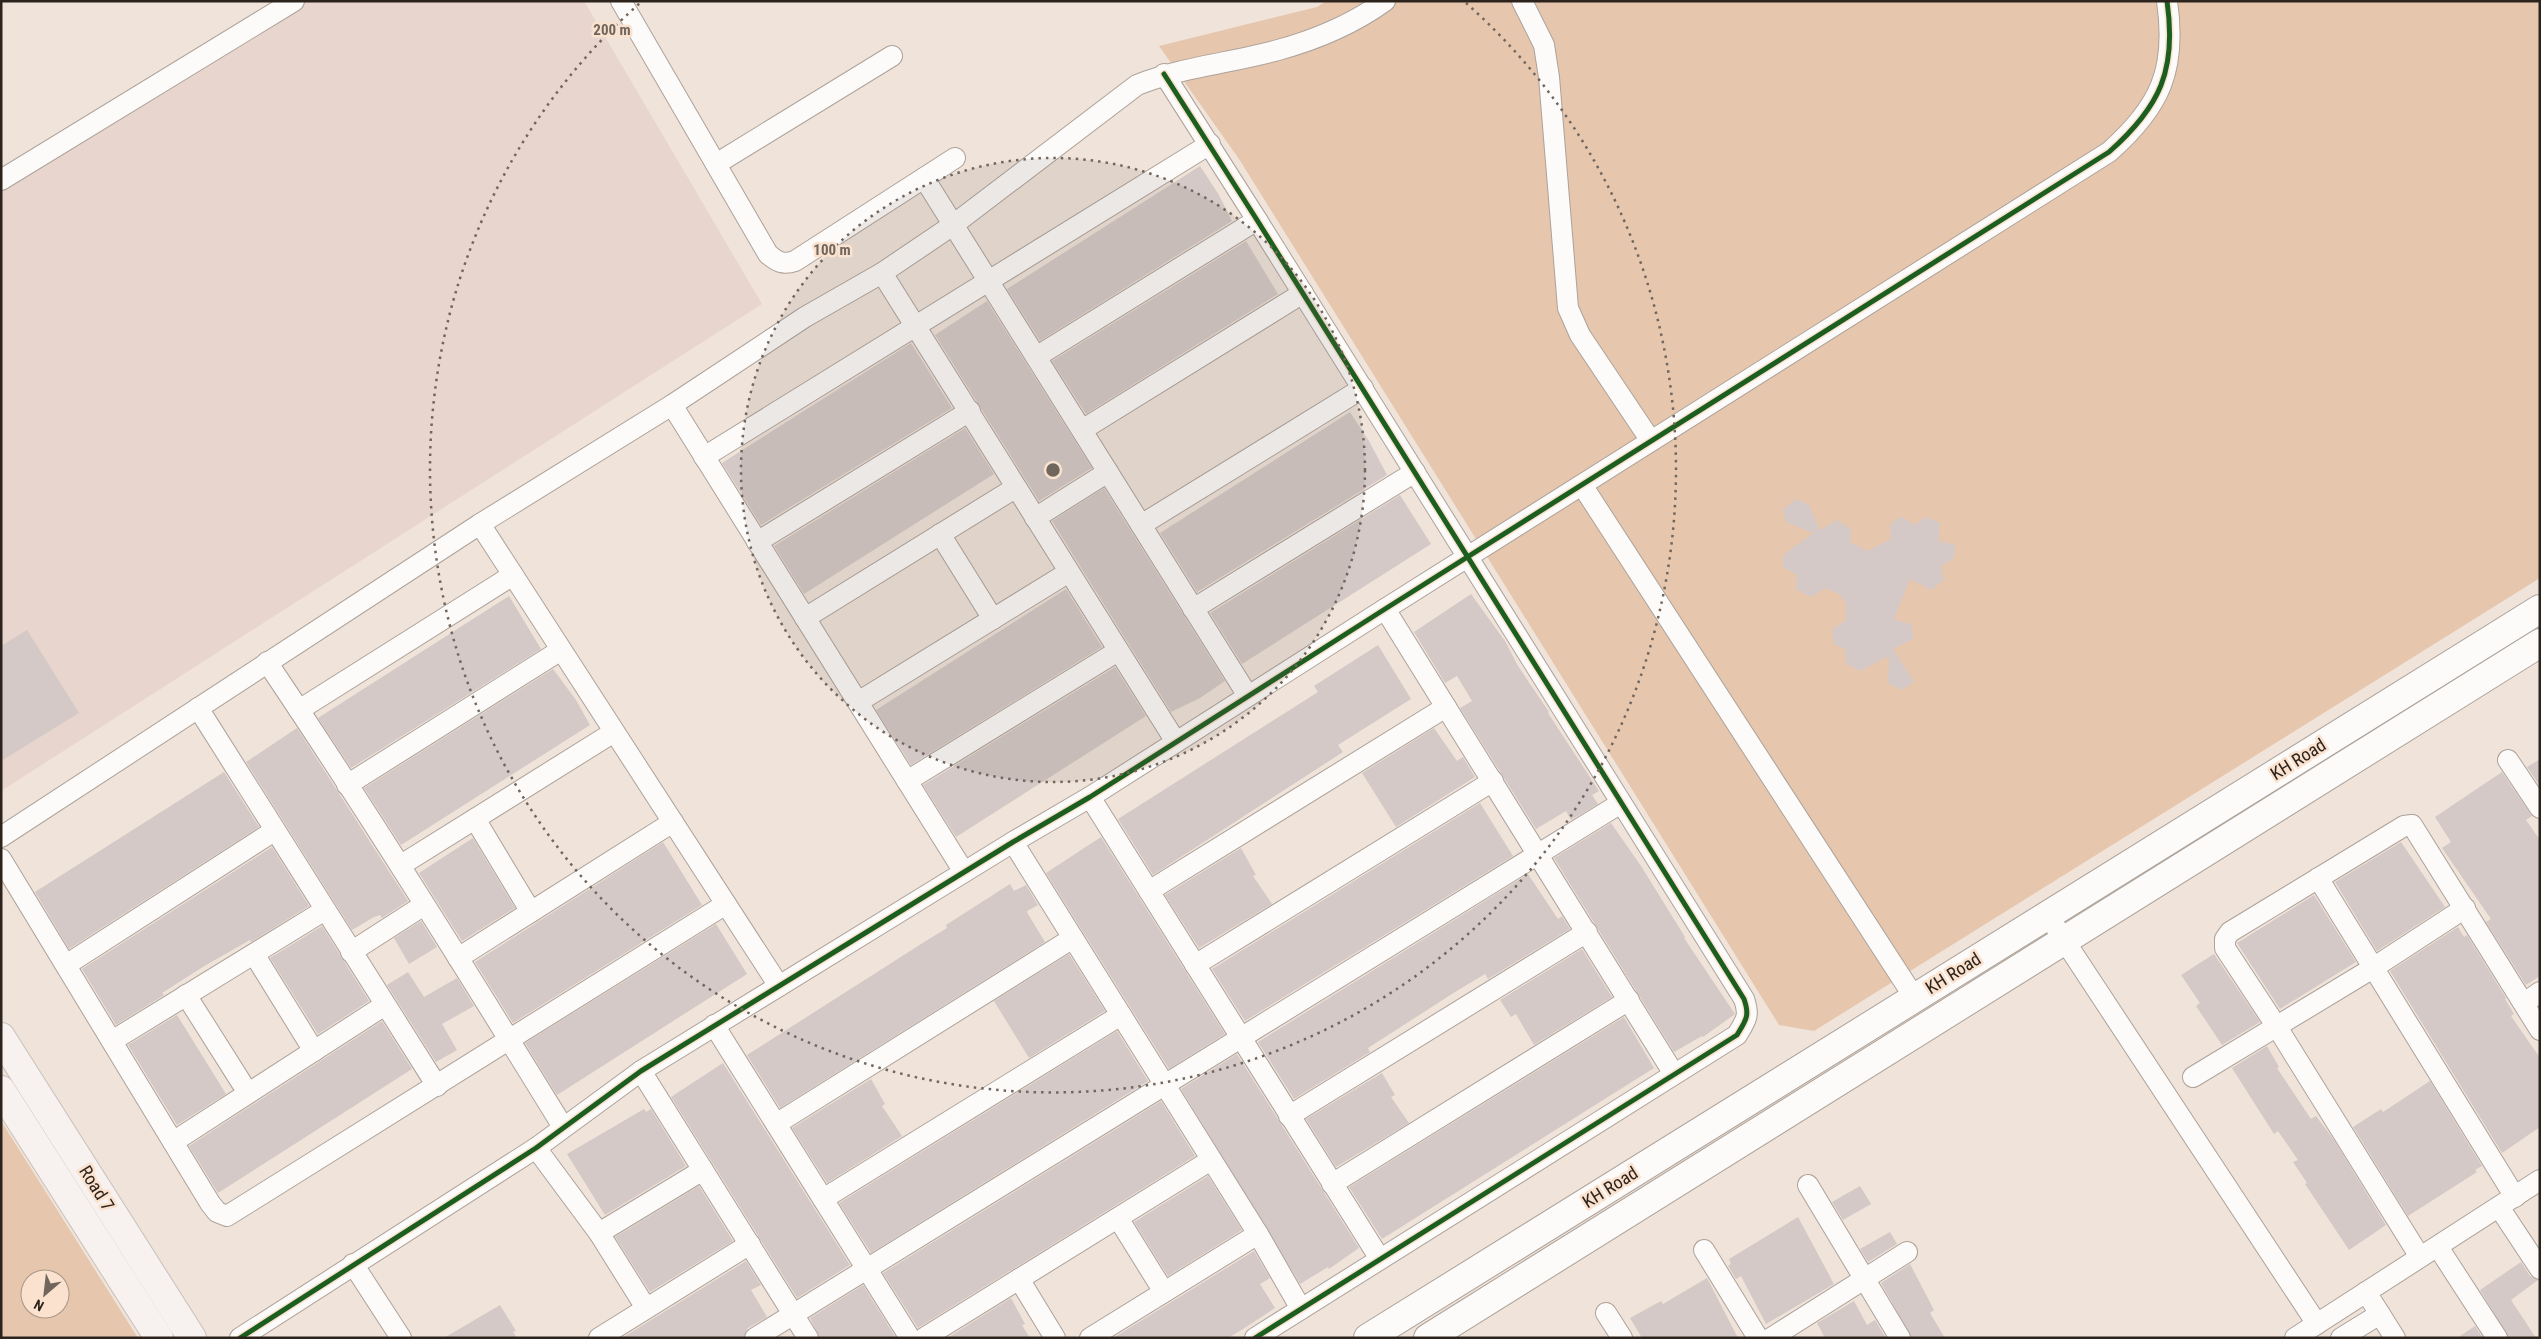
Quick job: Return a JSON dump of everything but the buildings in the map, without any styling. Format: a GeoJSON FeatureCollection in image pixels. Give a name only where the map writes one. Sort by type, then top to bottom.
{"type":"FeatureCollection","features":[{"type":"Feature","properties":{"kind":"main road","name":"KH Road"},"geometry":{"type":"LineString","coordinates":[[1368,1338],[2540,609]]}},
{"type":"Feature","properties":{"kind":"main road","name":"KH Road"},"geometry":{"type":"LineString","coordinates":[[1428,1338],[2540,643]]}},
{"type":"Feature","properties":{"kind":"main road","name":"Road 7"},"geometry":{"type":"LineString","coordinates":[[1,1037],[192,1338]]}},
{"type":"Feature","properties":{"kind":"main road","name":"Road 7"},"geometry":{"type":"LineString","coordinates":[[1,1090],[159,1338]]}},
{"type":"Feature","properties":{"kind":"street"},"geometry":{"type":"LineString","coordinates":[[1,180],[294,1]]}},
{"type":"Feature","properties":{"kind":"street"},"geometry":{"type":"LineString","coordinates":[[621,1],[768,254],[777,261],[787,264],[795,261],[955,158]]}},
{"type":"Feature","properties":{"kind":"street"},"geometry":{"type":"LineString","coordinates":[[1,837],[480,524],[672,404],[805,317],[882,273],[953,225],[1137,85],[1164,74],[1287,47],[1324,35],[1372,10],[1385,1]]}},
{"type":"Feature","properties":{"kind":"street"},"geometry":{"type":"LineString","coordinates":[[1522,1],[1544,44],[1549,77],[1568,308],[1580,335],[1651,441]]}},
{"type":"Feature","properties":{"kind":"street"},"geometry":{"type":"LineString","coordinates":[[240,1338],[536,1148],[641,1070],[1013,842],[1090,797],[2109,152],[2146,115],[2167,71],[2170,23],[2167,1]]}},
{"type":"Feature","properties":{"kind":"street"},"geometry":{"type":"LineString","coordinates":[[716,164],[892,56]]}},
{"type":"Feature","properties":{"kind":"street"},"geometry":{"type":"LineString","coordinates":[[1164,74],[1210,144],[1468,556],[1744,999],[1748,1011],[1745,1022],[1737,1035],[1255,1338]]}},
{"type":"Feature","properties":{"kind":"street"},"geometry":{"type":"LineString","coordinates":[[704,457],[1210,144]]}},
{"type":"Feature","properties":{"kind":"street"},"geometry":{"type":"LineString","coordinates":[[924,178],[1248,696]]}},
{"type":"Feature","properties":{"kind":"street"},"geometry":{"type":"LineString","coordinates":[[1036,357],[1257,220]]}},
{"type":"Feature","properties":{"kind":"street"},"geometry":{"type":"LineString","coordinates":[[882,273],[970,410],[1016,488],[1176,742]]}},
{"type":"Feature","properties":{"kind":"street"},"geometry":{"type":"LineString","coordinates":[[1082,430],[1303,293]]}},
{"type":"Feature","properties":{"kind":"street"},"geometry":{"type":"LineString","coordinates":[[1141,525],[1362,388]]}},
{"type":"Feature","properties":{"kind":"street"},"geometry":{"type":"LineString","coordinates":[[672,404],[964,872]]}},
{"type":"Feature","properties":{"kind":"street"},"geometry":{"type":"LineString","coordinates":[[757,542],[970,410]]}},
{"type":"Feature","properties":{"kind":"street"},"geometry":{"type":"LineString","coordinates":[[1035,518],[1108,472]]}},
{"type":"Feature","properties":{"kind":"street"},"geometry":{"type":"LineString","coordinates":[[1193,609],[1415,472]]}},
{"type":"Feature","properties":{"kind":"street"},"geometry":{"type":"LineString","coordinates":[[1582,484],[1914,997]]}},
{"type":"Feature","properties":{"kind":"street"},"geometry":{"type":"LineString","coordinates":[[805,618],[1016,488]]}},
{"type":"Feature","properties":{"kind":"street"},"geometry":{"type":"LineString","coordinates":[[480,524],[779,986]]}},
{"type":"Feature","properties":{"kind":"street"},"geometry":{"type":"LineString","coordinates":[[940,534],[993,619]]}},
{"type":"Feature","properties":{"kind":"street"},"geometry":{"type":"LineString","coordinates":[[858,702],[1069,572]]}},
{"type":"Feature","properties":{"kind":"street"},"geometry":{"type":"LineString","coordinates":[[299,710],[513,575]]}},
{"type":"Feature","properties":{"kind":"street"},"geometry":{"type":"LineString","coordinates":[[1385,609],[1674,1074]]}},
{"type":"Feature","properties":{"kind":"street"},"geometry":{"type":"LineString","coordinates":[[347,785],[562,650]]}},
{"type":"Feature","properties":{"kind":"street"},"geometry":{"type":"LineString","coordinates":[[907,781],[1118,651]]}},
{"type":"Feature","properties":{"kind":"street"},"geometry":{"type":"LineString","coordinates":[[267,662],[401,865],[424,906],[563,1127]]}},
{"type":"Feature","properties":{"kind":"street"},"geometry":{"type":"LineString","coordinates":[[1149,891],[1446,707]]}},
{"type":"Feature","properties":{"kind":"street"},"geometry":{"type":"LineString","coordinates":[[198,708],[274,832],[437,1086]]}},
{"type":"Feature","properties":{"kind":"street"},"geometry":{"type":"LineString","coordinates":[[401,865],[614,732]]}},
{"type":"Feature","properties":{"kind":"street"},"geometry":{"type":"LineString","coordinates":[[2508,760],[2540,808]]}},
{"type":"Feature","properties":{"kind":"street"},"geometry":{"type":"LineString","coordinates":[[1195,965],[1493,781]]}},
{"type":"Feature","properties":{"kind":"street"},"geometry":{"type":"LineString","coordinates":[[1090,797],[1380,1259]]}},
{"type":"Feature","properties":{"kind":"street"},"geometry":{"type":"LineString","coordinates":[[755,1338],[1621,803]]}},
{"type":"Feature","properties":{"kind":"street"},"geometry":{"type":"LineString","coordinates":[[475,819],[531,912]]}},
{"type":"Feature","properties":{"kind":"street"},"geometry":{"type":"LineString","coordinates":[[458,958],[673,822]]}},
{"type":"Feature","properties":{"kind":"street"},"geometry":{"type":"LineString","coordinates":[[2420,1257],[2277,1027],[2224,948],[2225,939],[2230,932],[2318,878],[2404,826],[2412,825],[2465,908],[2532,998],[2540,1030]]}},
{"type":"Feature","properties":{"kind":"street"},"geometry":{"type":"LineString","coordinates":[[66,964],[274,832]]}},
{"type":"Feature","properties":{"kind":"street"},"geometry":{"type":"LineString","coordinates":[[1013,842],[1258,1234],[1302,1309]]}},
{"type":"Feature","properties":{"kind":"street"},"geometry":{"type":"LineString","coordinates":[[1,859],[210,1203],[217,1212],[226,1216],[726,904]]}},
{"type":"Feature","properties":{"kind":"street"},"geometry":{"type":"LineString","coordinates":[[2318,878],[2373,968],[2507,1202],[2540,1270]]}},
{"type":"Feature","properties":{"kind":"street"},"geometry":{"type":"LineString","coordinates":[[351,952],[424,906]]}},
{"type":"Feature","properties":{"kind":"street"},"geometry":{"type":"LineString","coordinates":[[2194,1077],[2373,968],[2465,908]]}},
{"type":"Feature","properties":{"kind":"street"},"geometry":{"type":"LineString","coordinates":[[112,1041],[324,910]]}},
{"type":"Feature","properties":{"kind":"street"},"geometry":{"type":"LineString","coordinates":[[2047,914],[2317,1324]]}},
{"type":"Feature","properties":{"kind":"street"},"geometry":{"type":"LineString","coordinates":[[1289,1116],[1587,932]]}},
{"type":"Feature","properties":{"kind":"street"},"geometry":{"type":"LineString","coordinates":[[776,1124],[1073,938]]}},
{"type":"Feature","properties":{"kind":"street"},"geometry":{"type":"LineString","coordinates":[[254,954],[314,1051]]}},
{"type":"Feature","properties":{"kind":"street"},"geometry":{"type":"LineString","coordinates":[[186,995],[248,1093]]}},
{"type":"Feature","properties":{"kind":"street"},"geometry":{"type":"LineString","coordinates":[[1332,1184],[1629,1000]]}},
{"type":"Feature","properties":{"kind":"street"},"geometry":{"type":"LineString","coordinates":[[173,1142],[386,1005]]}},
{"type":"Feature","properties":{"kind":"street"},"geometry":{"type":"LineString","coordinates":[[823,1199],[1121,1015]]}},
{"type":"Feature","properties":{"kind":"street"},"geometry":{"type":"LineString","coordinates":[[714,1025],[910,1338]]}},
{"type":"Feature","properties":{"kind":"street"},"geometry":{"type":"LineString","coordinates":[[641,1070],[808,1338]]}},
{"type":"Feature","properties":{"kind":"street"},"geometry":{"type":"LineString","coordinates":[[536,1148],[599,1233],[646,1308]]}},
{"type":"Feature","properties":{"kind":"street"},"geometry":{"type":"LineString","coordinates":[[924,1338],[1211,1160]]}},
{"type":"Feature","properties":{"kind":"street"},"geometry":{"type":"LineString","coordinates":[[599,1233],[703,1170]]}},
{"type":"Feature","properties":{"kind":"street"},"geometry":{"type":"LineString","coordinates":[[2295,1338],[2540,1180]]}},
{"type":"Feature","properties":{"kind":"street"},"geometry":{"type":"LineString","coordinates":[[1808,1185],[1900,1338]]}},
{"type":"Feature","properties":{"kind":"street"},"geometry":{"type":"LineString","coordinates":[[1118,1218],[1164,1292]]}},
{"type":"Feature","properties":{"kind":"street"},"geometry":{"type":"LineString","coordinates":[[1090,1338],[1258,1234]]}},
{"type":"Feature","properties":{"kind":"street"},"geometry":{"type":"LineString","coordinates":[[599,1338],[750,1244]]}},
{"type":"Feature","properties":{"kind":"street"},"geometry":{"type":"LineString","coordinates":[[2438,1247],[2496,1338]]}},
{"type":"Feature","properties":{"kind":"street"},"geometry":{"type":"LineString","coordinates":[[1704,1250],[1758,1338]]}},
{"type":"Feature","properties":{"kind":"street"},"geometry":{"type":"LineString","coordinates":[[1771,1338],[1907,1252]]}},
{"type":"Feature","properties":{"kind":"street"},"geometry":{"type":"LineString","coordinates":[[353,1264],[399,1337]]}},
{"type":"Feature","properties":{"kind":"street"},"geometry":{"type":"LineString","coordinates":[[1018,1279],[1055,1338]]}},
{"type":"Feature","properties":{"kind":"street"},"geometry":{"type":"LineString","coordinates":[[2366,1292],[2395,1338]]}},
{"type":"Feature","properties":{"kind":"street"},"geometry":{"type":"LineString","coordinates":[[1606,1313],[1622,1338]]}},
{"type":"Feature","properties":{"kind":"street"},"geometry":{"type":"LineString","coordinates":[[2341,1338],[2380,1314]]}},
{"type":"Feature","properties":{"kind":"shaded area"},"geometry":{"type":"Polygon","coordinates":[[[301,1],[584,1],[762,304],[1,791],[1,172],[301,1]]]}},
{"type":"Feature","properties":{"kind":"shaded area"},"geometry":{"type":"Polygon","coordinates":[[[1326,1],[2540,1],[2540,578],[1814,1031],[1779,1025],[1239,159],[1159,46],[1317,7],[1326,1]]]}},
{"type":"Feature","properties":{"kind":"shaded area"},"geometry":{"type":"Polygon","coordinates":[[[1,1121],[138,1338],[1,1338],[1,1121]]]}},
{"type":"Feature","properties":{"kind":"cycle path"},"geometry":{"type":"LineString","coordinates":[[240,1338],[536,1148],[641,1071],[1013,842],[1090,797],[2109,152],[2141,119],[2161,85],[2169,47],[2167,1]]}},
{"type":"Feature","properties":{"kind":"cycle path"},"geometry":{"type":"LineString","coordinates":[[1164,74],[1744,999],[1747,1010],[1745,1022],[1737,1035],[1255,1338]]}}]}
